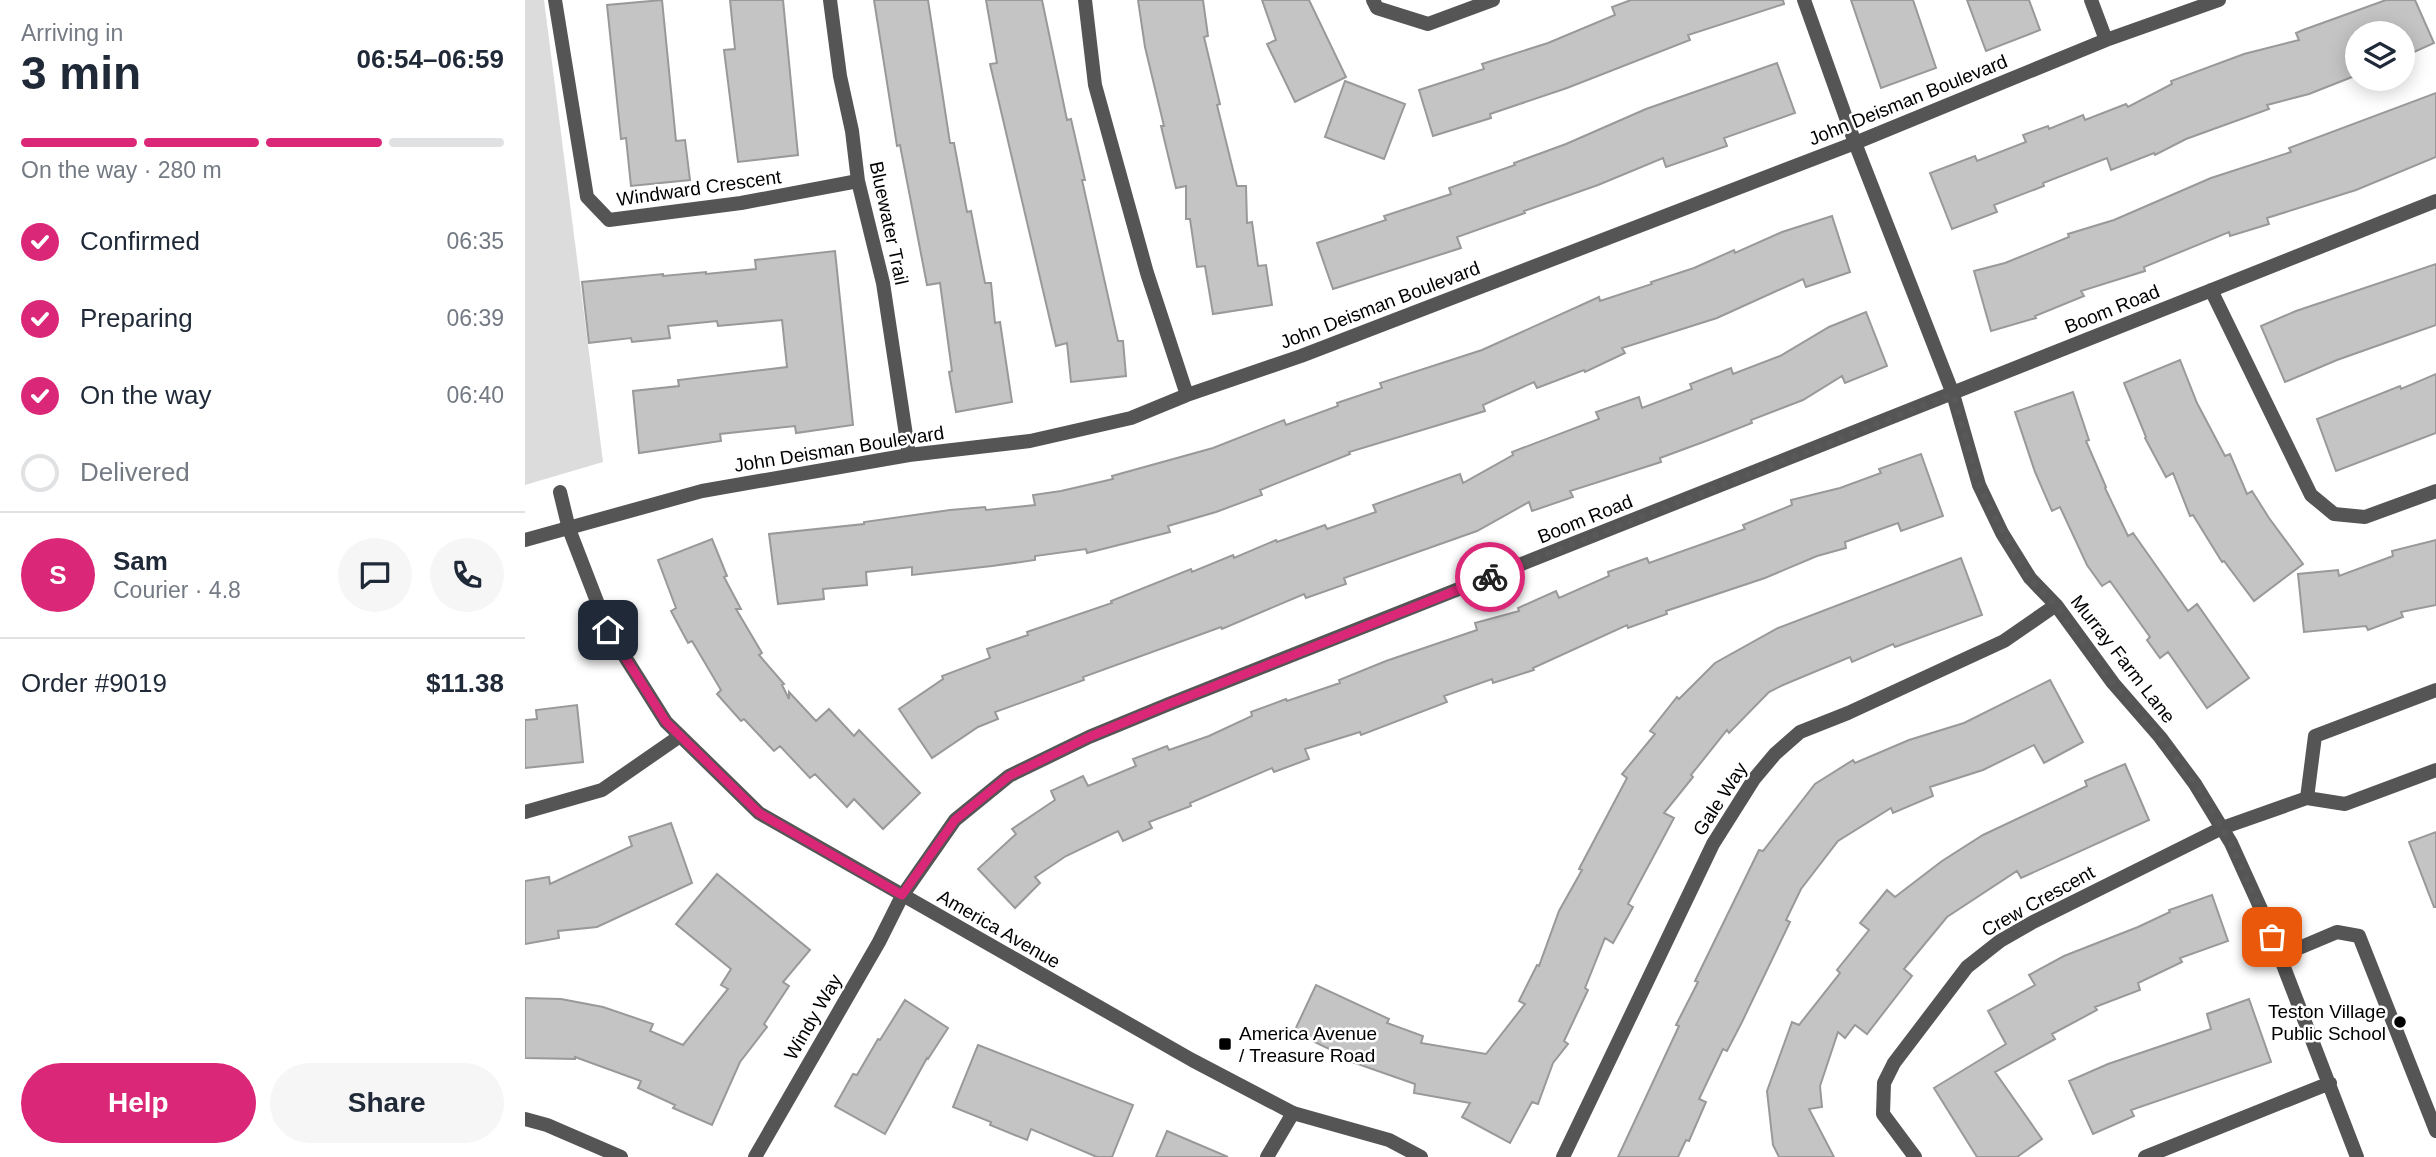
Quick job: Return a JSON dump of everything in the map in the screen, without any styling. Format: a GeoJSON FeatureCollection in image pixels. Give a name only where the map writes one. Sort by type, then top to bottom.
{"type":"FeatureCollection","features":[{"type":"Feature","properties":{"kind":"street","name":"Windward Crescent"},"geometry":{"type":"LineString","coordinates":[[555,0],[587,197],[609,220],[741,203],[858,181]]}},
{"type":"Feature","properties":{"kind":"street","name":"Bluewater Trail"},"geometry":{"type":"LineString","coordinates":[[830,0],[858,181],[883,283],[909,455]]}},
{"type":"Feature","properties":{"kind":"street"},"geometry":{"type":"LineString","coordinates":[[1085,0],[1095,85],[1147,273],[1187,395]]}},
{"type":"Feature","properties":{"kind":"street"},"geometry":{"type":"LineString","coordinates":[[1373,0],[1377,8],[1429,24],[1493,0]]}},
{"type":"Feature","properties":{"kind":"street","name":"Murray Farm Lane"},"geometry":{"type":"LineString","coordinates":[[1804,0],[1855,143],[1953,394],[1979,485],[2029,578],[2056,605],[2113,683],[2167,746],[2222,828],[2265,918],[2357,1157]]}},
{"type":"Feature","properties":{"kind":"street"},"geometry":{"type":"LineString","coordinates":[[2091,0],[2106,40]]}},
{"type":"Feature","properties":{"kind":"street","name":"John Deisman Boulevard"},"geometry":{"type":"LineString","coordinates":[[525,540],[702,491],[909,455],[1030,441],[1131,418],[1187,395],[1301,356],[1855,143],[2106,40],[2219,0]]}},
{"type":"Feature","properties":{"kind":"street","name":"Boom Road"},"geometry":{"type":"LineString","coordinates":[[902,895],[955,820],[1009,776],[1047,757],[1169,704],[2436,201]]}},
{"type":"Feature","properties":{"kind":"street"},"geometry":{"type":"LineString","coordinates":[[2211,290],[2311,495],[2334,514],[2365,517],[2436,491]]}},
{"type":"Feature","properties":{"kind":"street","name":"America Avenue"},"geometry":{"type":"LineString","coordinates":[[560,492],[569,529],[608,630],[666,722],[759,813],[1192,1060],[1293,1114],[1389,1140],[1421,1157]]}},
{"type":"Feature","properties":{"kind":"street","name":"Gale Way"},"geometry":{"type":"LineString","coordinates":[[1563,1157],[1713,844],[1753,779],[1775,754],[1800,732],[2004,641],[2056,605]]}},
{"type":"Feature","properties":{"kind":"street"},"geometry":{"type":"LineString","coordinates":[[2436,690],[2315,736],[2307,798],[2345,804],[2436,770]]}},
{"type":"Feature","properties":{"kind":"street"},"geometry":{"type":"LineString","coordinates":[[525,812],[603,790],[680,736]]}},
{"type":"Feature","properties":{"kind":"street","name":"Crew Crescent"},"geometry":{"type":"LineString","coordinates":[[1915,1157],[1883,1114],[1884,1083],[1894,1063],[1967,967],[2000,941],[2033,922],[2222,828],[2307,798]]}},
{"type":"Feature","properties":{"kind":"street","name":"Windy Way"},"geometry":{"type":"LineString","coordinates":[[755,1157],[879,942],[902,895]]}},
{"type":"Feature","properties":{"kind":"street"},"geometry":{"type":"LineString","coordinates":[[2280,956],[2337,932],[2359,936],[2436,1131]]}},
{"type":"Feature","properties":{"kind":"street"},"geometry":{"type":"LineString","coordinates":[[2145,1157],[2330,1083]]}},
{"type":"Feature","properties":{"kind":"street"},"geometry":{"type":"LineString","coordinates":[[1267,1157],[1293,1114]]}},
{"type":"Feature","properties":{"kind":"street"},"geometry":{"type":"LineString","coordinates":[[525,1119],[547,1125],[621,1157]]}},
{"type":"Feature","properties":{"kind":"shaded area"},"geometry":{"type":"Polygon","coordinates":[[[525,0],[544,0],[603,462],[525,485],[525,0]]]}},
{"type":"Feature","properties":{"kind":"building"},"geometry":{"type":"Polygon","coordinates":[[[662,0],[676,141],[685,140],[690,180],[631,186],[626,138],[621,139],[607,5],[662,0]]]}},
{"type":"Feature","properties":{"kind":"building"},"geometry":{"type":"Polygon","coordinates":[[[730,0],[783,0],[798,155],[738,162],[724,50],[735,49],[730,0]]]}},
{"type":"Feature","properties":{"kind":"building"},"geometry":{"type":"Polygon","coordinates":[[[874,0],[928,0],[950,143],[954,143],[967,212],[971,211],[985,283],[991,283],[995,323],[1000,322],[1012,402],[956,412],[940,283],[927,285],[900,145],[897,146],[874,0]]]}},
{"type":"Feature","properties":{"kind":"building"},"geometry":{"type":"Polygon","coordinates":[[[986,0],[1042,0],[1067,120],[1071,119],[1085,180],[1082,180],[1118,341],[1123,341],[1126,376],[1071,382],[1067,343],[1056,346],[990,64],[997,63],[986,0]]]}},
{"type":"Feature","properties":{"kind":"building"},"geometry":{"type":"Polygon","coordinates":[[[1138,0],[1203,0],[1208,36],[1204,37],[1220,104],[1217,105],[1237,186],[1246,186],[1247,223],[1252,222],[1258,266],[1266,265],[1272,305],[1213,314],[1205,266],[1197,267],[1190,219],[1186,219],[1186,186],[1176,188],[1161,126],[1164,126],[1145,47],[1138,0]]]}},
{"type":"Feature","properties":{"kind":"building"},"geometry":{"type":"Polygon","coordinates":[[[1262,0],[1309,0],[1346,77],[1295,102],[1267,44],[1276,40],[1262,0]]]}},
{"type":"Feature","properties":{"kind":"building"},"geometry":{"type":"Polygon","coordinates":[[[1631,0],[1783,0],[1784,4],[1688,35],[1690,40],[1567,88],[1490,114],[1491,118],[1433,136],[1419,90],[1484,69],[1482,64],[1548,43],[1615,15],[1612,7],[1631,0]]]}},
{"type":"Feature","properties":{"kind":"building"},"geometry":{"type":"Polygon","coordinates":[[[1851,0],[1913,0],[1936,68],[1881,88],[1851,0]]]}},
{"type":"Feature","properties":{"kind":"building"},"geometry":{"type":"Polygon","coordinates":[[[1967,0],[2029,0],[2040,30],[1986,51],[1967,0]]]}},
{"type":"Feature","properties":{"kind":"building"},"geometry":{"type":"Polygon","coordinates":[[[2386,0],[2415,0],[2434,43],[2415,52],[2415,21],[2345,21],[2345,80],[2309,94],[2267,105],[2269,109],[2111,170],[2107,158],[1994,205],[1997,212],[1952,229],[1930,173],[1975,156],[1977,161],[2026,142],[2023,135],[2048,126],[2049,129],[2083,115],[2085,120],[2126,104],[2128,107],[2172,84],[2171,81],[2244,54],[2299,40],[2296,33],[2386,0]]]}},
{"type":"Feature","properties":{"kind":"building"},"geometry":{"type":"Polygon","coordinates":[[[1777,63],[1795,113],[1724,138],[1727,146],[1666,167],[1663,158],[1457,237],[1461,248],[1333,289],[1317,243],[1386,220],[1384,216],[1451,194],[1449,188],[1515,165],[1514,163],[1566,144],[1646,109],[1777,63]]]}},
{"type":"Feature","properties":{"kind":"building"},"geometry":{"type":"Polygon","coordinates":[[[1345,81],[1405,104],[1384,159],[1325,137],[1345,81]]]}},
{"type":"Feature","properties":{"kind":"building"},"geometry":{"type":"Polygon","coordinates":[[[2436,93],[2436,157],[2356,190],[2267,218],[2269,224],[2230,236],[2229,232],[2144,267],[2145,271],[2081,291],[2084,296],[2035,316],[2036,318],[1991,331],[1974,271],[2005,263],[2069,237],[2068,234],[2114,220],[2211,178],[2291,152],[2289,148],[2436,93]]]}},
{"type":"Feature","properties":{"kind":"building"},"geometry":{"type":"Polygon","coordinates":[[[1832,216],[1850,272],[1806,287],[1803,279],[1717,318],[1622,348],[1625,353],[1585,372],[1584,370],[1537,388],[1534,382],[1483,405],[1485,411],[1349,452],[1350,454],[1260,490],[1262,495],[1168,526],[1170,532],[1087,553],[1086,549],[1035,556],[1035,560],[992,566],[912,575],[912,567],[866,572],[867,585],[823,589],[824,599],[778,604],[769,534],[864,524],[950,510],[985,507],[986,510],[1035,505],[1033,495],[1113,479],[1112,476],[1213,448],[1284,420],[1286,425],[1338,406],[1337,403],[1382,388],[1380,383],[1482,350],[1599,297],[1600,301],[1652,284],[1651,282],[1694,268],[1734,250],[1735,253],[1782,232],[1832,216]]]}},
{"type":"Feature","properties":{"kind":"building"},"geometry":{"type":"Polygon","coordinates":[[[835,251],[853,425],[796,433],[795,426],[720,434],[721,441],[639,453],[633,391],[679,386],[678,380],[787,367],[782,320],[718,326],[717,321],[668,326],[670,338],[632,342],[631,338],[589,343],[582,282],[756,269],[755,260],[835,251]]]}},
{"type":"Feature","properties":{"kind":"building"},"geometry":{"type":"Polygon","coordinates":[[[2436,264],[2436,325],[2337,360],[2285,382],[2261,326],[2296,311],[2436,264]]]}},
{"type":"Feature","properties":{"kind":"building"},"geometry":{"type":"Polygon","coordinates":[[[1866,312],[1887,366],[1845,383],[1842,376],[1803,400],[1751,420],[1752,423],[1660,458],[1661,462],[1570,491],[1573,497],[1532,511],[1529,502],[1477,531],[1344,578],[1346,584],[1306,598],[1304,594],[1222,629],[1221,627],[1083,677],[1084,680],[995,712],[998,719],[978,727],[932,758],[899,709],[943,679],[942,676],[990,658],[987,649],[1028,635],[1027,632],[1112,603],[1111,601],[1191,569],[1192,572],[1276,540],[1277,542],[1325,525],[1327,529],[1376,512],[1373,505],[1460,474],[1463,483],[1513,455],[1512,452],[1599,419],[1596,412],[1639,397],[1642,408],[1692,389],[1690,384],[1731,368],[1733,374],[1780,356],[1829,327],[1866,312]]]}},
{"type":"Feature","properties":{"kind":"building"},"geometry":{"type":"Polygon","coordinates":[[[2180,360],[2197,403],[2225,456],[2230,454],[2247,494],[2252,491],[2303,564],[2254,601],[2224,561],[2222,562],[2193,515],[2190,516],[2173,473],[2166,477],[2145,438],[2124,383],[2180,360]]]}},
{"type":"Feature","properties":{"kind":"building"},"geometry":{"type":"Polygon","coordinates":[[[2436,374],[2436,433],[2336,471],[2317,419],[2436,374]]]}},
{"type":"Feature","properties":{"kind":"building"},"geometry":{"type":"Polygon","coordinates":[[[2073,392],[2089,440],[2086,441],[2128,536],[2133,533],[2188,611],[2197,604],[2249,678],[2207,708],[2168,652],[2160,658],[2147,640],[2150,637],[2110,581],[2102,586],[2087,565],[2060,507],[2052,511],[2035,472],[2015,412],[2073,392]]]}},
{"type":"Feature","properties":{"kind":"building"},"geometry":{"type":"Polygon","coordinates":[[[1921,454],[1943,516],[1901,531],[1898,523],[1845,542],[1846,548],[1666,611],[1667,614],[1628,628],[1627,625],[1533,668],[1534,670],[1493,683],[1492,679],[1444,696],[1447,702],[1361,735],[1360,732],[1305,749],[1309,759],[1274,772],[1272,768],[1190,803],[1191,806],[1149,822],[1152,828],[1123,841],[1118,831],[1066,856],[1035,877],[1040,883],[1015,908],[978,869],[1016,834],[1012,829],[1055,800],[1051,791],[1083,776],[1088,786],[1136,766],[1133,759],[1167,746],[1169,750],[1209,736],[1252,716],[1251,712],[1340,683],[1339,680],[1386,661],[1477,630],[1475,623],[1519,611],[1518,608],[1556,591],[1559,598],[1609,576],[1608,572],[1647,558],[1649,563],[1745,529],[1743,525],[1792,505],[1791,500],[1840,488],[1881,473],[1879,469],[1921,454]]]}},
{"type":"Feature","properties":{"kind":"building"},"geometry":{"type":"Polygon","coordinates":[[[712,539],[727,576],[724,577],[741,609],[736,609],[762,653],[759,655],[784,684],[782,685],[789,699],[789,692],[816,721],[829,709],[854,736],[859,730],[920,793],[883,829],[854,799],[847,807],[815,774],[810,778],[780,746],[774,751],[744,719],[741,721],[717,694],[721,690],[692,641],[688,643],[671,611],[676,608],[658,560],[712,539]]]}},
{"type":"Feature","properties":{"kind":"building"},"geometry":{"type":"Polygon","coordinates":[[[2436,540],[2436,605],[2401,612],[2403,617],[2368,630],[2366,626],[2304,632],[2298,574],[2338,570],[2339,576],[2393,556],[2392,551],[2436,540]]]}},
{"type":"Feature","properties":{"kind":"building"},"geometry":{"type":"Polygon","coordinates":[[[1961,558],[1982,615],[1895,647],[1893,644],[1852,662],[1850,657],[1769,692],[1729,733],[1727,730],[1691,775],[1693,777],[1664,813],[1674,818],[1628,904],[1633,907],[1613,943],[1605,938],[1585,988],[1588,990],[1564,1041],[1568,1044],[1553,1063],[1538,1104],[1532,1102],[1510,1143],[1462,1117],[1470,1103],[1414,1093],[1415,1084],[1349,1061],[1350,1059],[1294,1032],[1316,985],[1389,1019],[1387,1023],[1423,1036],[1421,1043],[1486,1054],[1525,1004],[1519,1001],[1537,965],[1539,966],[1559,911],[1582,870],[1579,869],[1627,778],[1622,774],[1655,734],[1650,731],[1677,697],[1679,699],[1715,663],[1778,628],[1961,558]]]}},
{"type":"Feature","properties":{"kind":"building"},"geometry":{"type":"Polygon","coordinates":[[[2050,680],[2083,742],[2044,763],[2034,745],[1983,770],[1930,787],[1933,796],[1893,813],[1891,808],[1838,841],[1801,889],[1786,920],[1790,922],[1742,1022],[1727,1051],[1723,1049],[1699,1099],[1706,1102],[1689,1141],[1686,1140],[1678,1157],[1618,1157],[1679,1026],[1676,1025],[1698,982],[1695,981],[1759,850],[1763,851],[1815,784],[1853,760],[1855,763],[1909,740],[1964,723],[2050,680]]]}},
{"type":"Feature","properties":{"kind":"building"},"geometry":{"type":"Polygon","coordinates":[[[577,705],[583,762],[525,768],[525,720],[537,719],[536,710],[577,705]]]}},
{"type":"Feature","properties":{"kind":"building"},"geometry":{"type":"Polygon","coordinates":[[[2125,764],[2149,820],[2021,878],[2017,871],[1947,917],[1904,969],[1912,976],[1867,1034],[1855,1025],[1845,1038],[1838,1032],[1820,1086],[1822,1107],[1809,1109],[1834,1157],[1779,1157],[1773,1145],[1767,1091],[1792,1022],[1799,1025],[1840,973],[1837,970],[1869,930],[1860,923],[1887,890],[1895,897],[1942,861],[1983,835],[2087,786],[2085,781],[2125,764]]]}},
{"type":"Feature","properties":{"kind":"building"},"geometry":{"type":"Polygon","coordinates":[[[671,823],[692,883],[597,927],[558,931],[559,938],[525,944],[525,881],[549,877],[550,884],[632,846],[629,837],[671,823]]]}},
{"type":"Feature","properties":{"kind":"building"},"geometry":{"type":"Polygon","coordinates":[[[2436,832],[2436,907],[2434,907],[2409,842],[2436,832]]]}},
{"type":"Feature","properties":{"kind":"building"},"geometry":{"type":"Polygon","coordinates":[[[717,874],[810,950],[783,982],[789,986],[764,1024],[767,1027],[740,1062],[712,1125],[673,1108],[675,1105],[638,1088],[641,1081],[575,1057],[525,1058],[525,998],[561,999],[603,1007],[653,1024],[650,1031],[683,1045],[728,989],[721,985],[731,969],[676,924],[717,874]]]}},
{"type":"Feature","properties":{"kind":"building"},"geometry":{"type":"Polygon","coordinates":[[[2212,895],[2228,941],[2180,958],[2182,962],[2138,983],[2140,990],[2095,1007],[2097,1010],[2052,1034],[2055,1039],[1995,1072],[2042,1139],[2017,1157],[1977,1157],[1934,1088],[2006,1044],[1988,1011],[2035,985],[2029,975],[2064,956],[2138,927],[2170,912],[2169,910],[2212,895]]]}},
{"type":"Feature","properties":{"kind":"building"},"geometry":{"type":"Polygon","coordinates":[[[2249,999],[2271,1062],[2131,1110],[2134,1116],[2093,1134],[2069,1081],[2108,1064],[2211,1029],[2207,1014],[2249,999]]]}},
{"type":"Feature","properties":{"kind":"building"},"geometry":{"type":"Polygon","coordinates":[[[905,1000],[948,1028],[927,1058],[885,1134],[835,1106],[853,1074],[857,1075],[905,1000]]]}},
{"type":"Feature","properties":{"kind":"building"},"geometry":{"type":"Polygon","coordinates":[[[978,1045],[1133,1105],[1112,1157],[1097,1157],[1031,1129],[1027,1140],[953,1107],[978,1045]]]}},
{"type":"Feature","properties":{"kind":"building"},"geometry":{"type":"Polygon","coordinates":[[[1167,1131],[1228,1157],[1156,1157],[1167,1131]]]}},
{"type":"Feature","properties":{"kind":"way so far"},"geometry":{"type":"LineString","coordinates":[[1490,577],[1953,394],[1979,485],[2029,578],[2056,605],[2113,683],[2160,737],[2195,784],[2231,843],[2272,937]]}},
{"type":"Feature","properties":{"kind":"place","name":"Teston Village Public School"},"geometry":{"type":"Point","coordinates":[2400,1022]}},
{"type":"Feature","properties":{"kind":"place","name":"America Avenue / Treasure Road"},"geometry":{"type":"Point","coordinates":[1225,1044]}},
{"type":"Feature","properties":{"kind":"route"},"geometry":{"type":"LineString","coordinates":[[608,630],[666,722],[759,813],[902,895],[955,820],[1009,776],[1089,737],[1490,577]]}}]}
